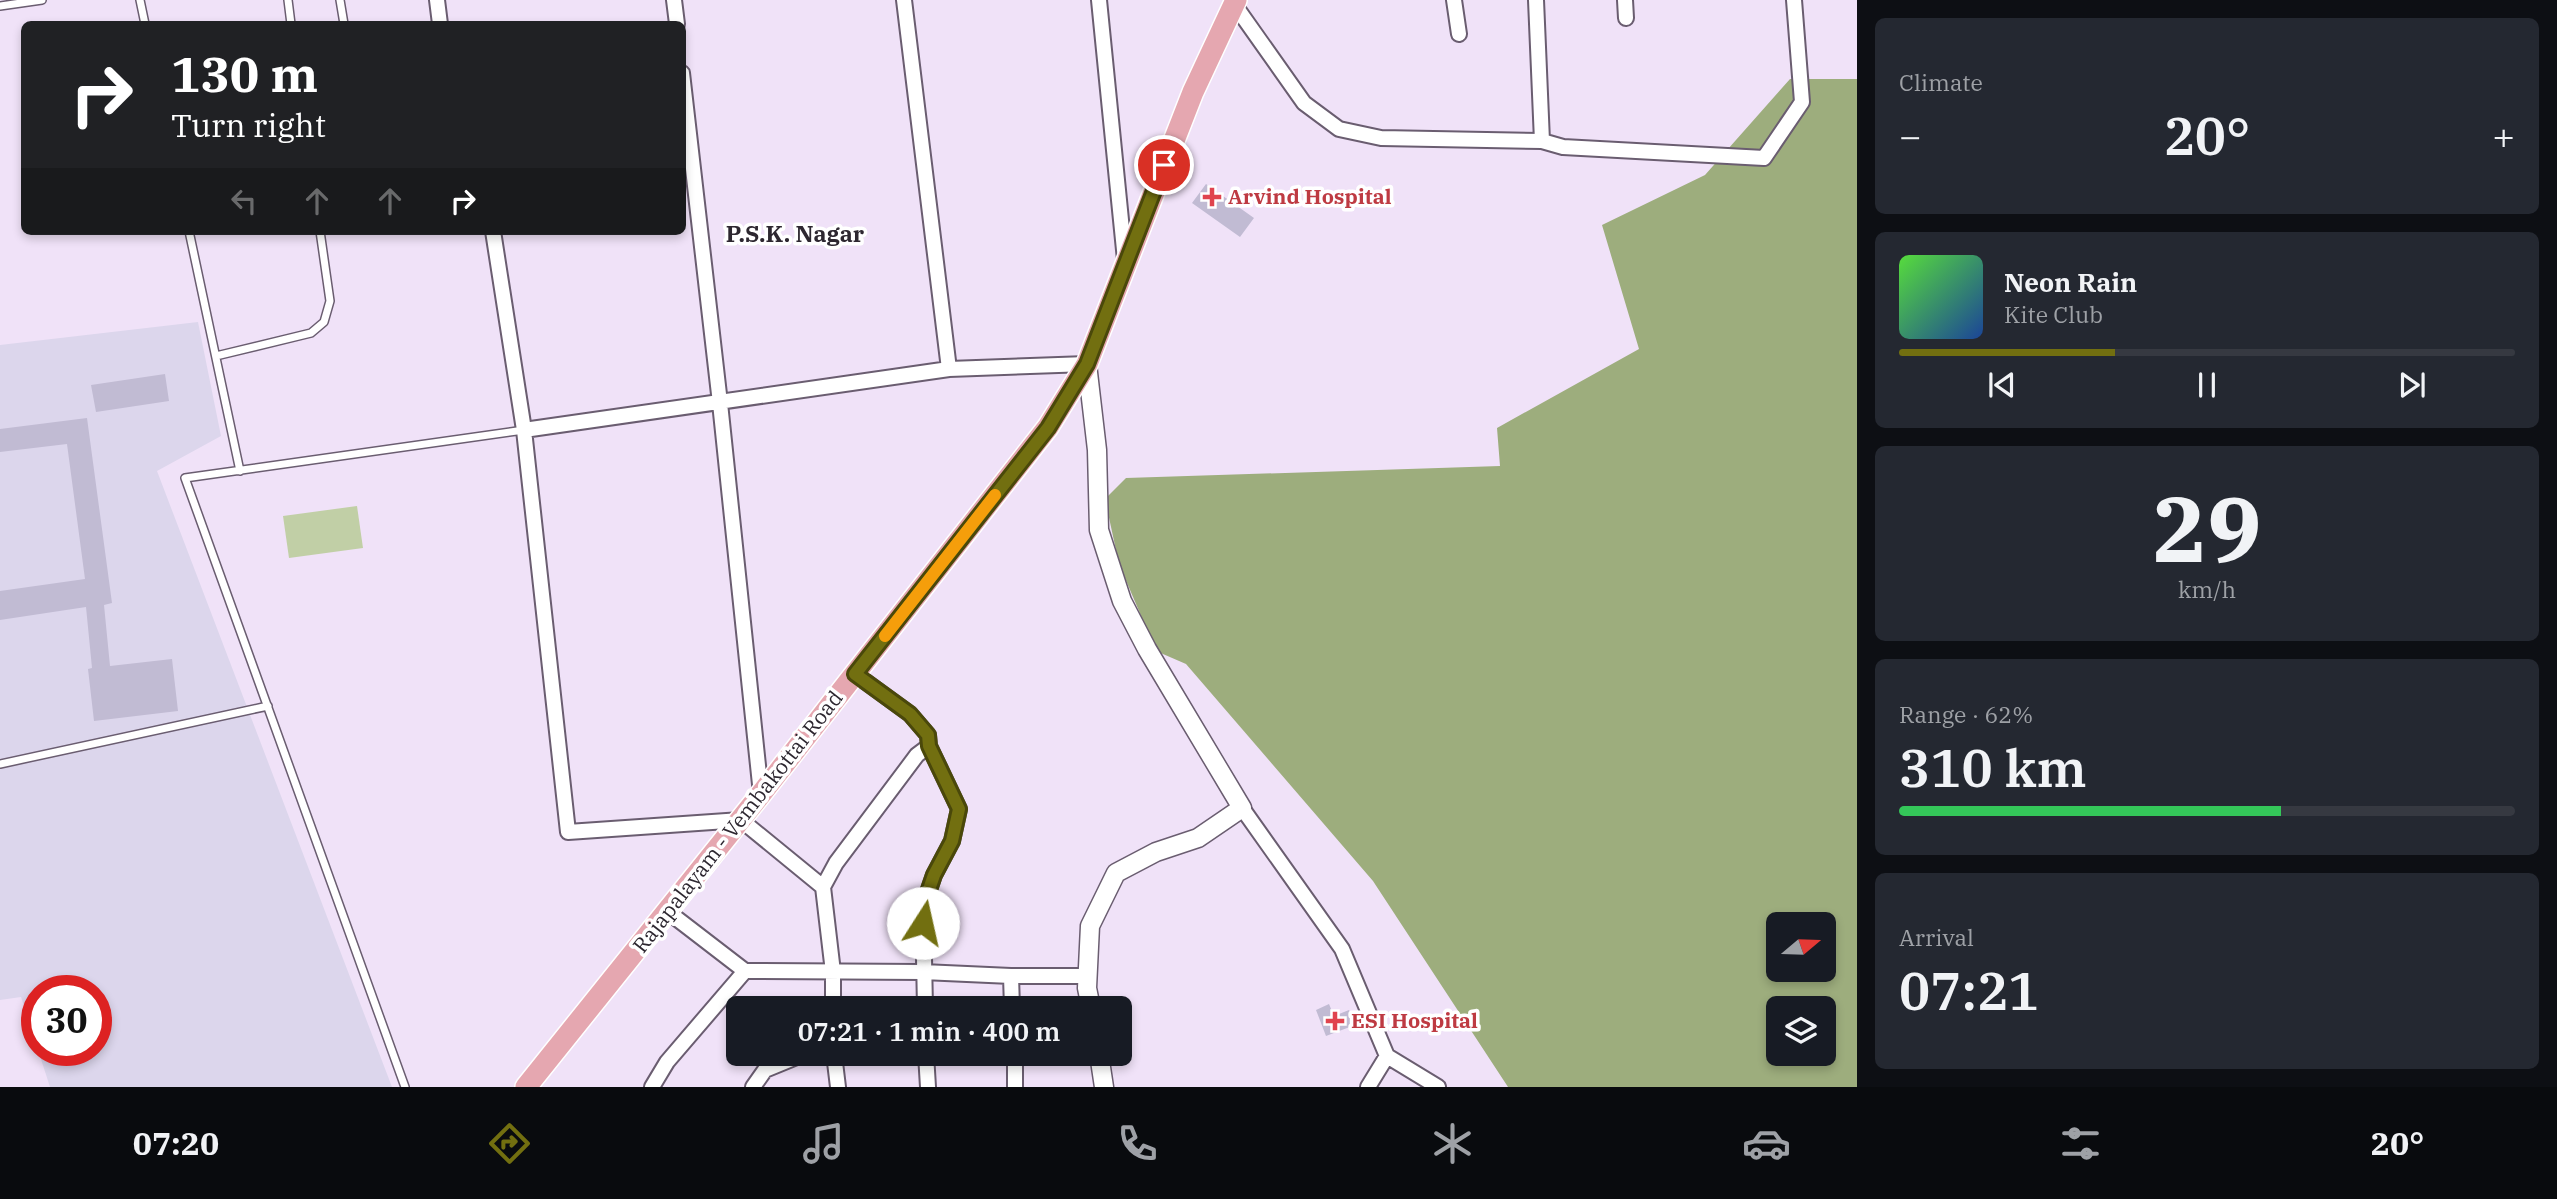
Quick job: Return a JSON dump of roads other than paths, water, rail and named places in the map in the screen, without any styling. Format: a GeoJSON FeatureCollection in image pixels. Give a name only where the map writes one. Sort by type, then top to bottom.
{"type":"FeatureCollection","features":[{"type":"Feature","properties":{"kind":"main road","name":"Rajapalayam - Vembakottai Road"},"geometry":{"type":"LineString","coordinates":[[526,1087],[741,820],[1048,428],[1087,364],[1193,92],[1235,2]]}},
{"type":"Feature","properties":{"kind":"street"},"geometry":{"type":"LineString","coordinates":[[437,0],[440,21]]}},
{"type":"Feature","properties":{"kind":"street"},"geometry":{"type":"LineString","coordinates":[[674,0],[677,21]]}},
{"type":"Feature","properties":{"kind":"street"},"geometry":{"type":"LineString","coordinates":[[904,0],[949,369]]}},
{"type":"Feature","properties":{"kind":"street"},"geometry":{"type":"LineString","coordinates":[[1099,0],[1126,264]]}},
{"type":"Feature","properties":{"kind":"street"},"geometry":{"type":"LineString","coordinates":[[1454,0],[1459,34]]}},
{"type":"Feature","properties":{"kind":"street"},"geometry":{"type":"LineString","coordinates":[[1536,0],[1542,141]]}},
{"type":"Feature","properties":{"kind":"street"},"geometry":{"type":"LineString","coordinates":[[1625,0],[1626,18]]}},
{"type":"Feature","properties":{"kind":"street"},"geometry":{"type":"LineString","coordinates":[[1235,2],[1304,103],[1339,129],[1381,138],[1542,141],[1563,147],[1763,158],[1802,103],[1794,0]]}},
{"type":"Feature","properties":{"kind":"street"},"geometry":{"type":"LineString","coordinates":[[686,108],[761,794]]}},
{"type":"Feature","properties":{"kind":"street"},"geometry":{"type":"LineString","coordinates":[[494,235],[524,430],[568,832],[741,820],[823,887]]}},
{"type":"Feature","properties":{"kind":"street"},"geometry":{"type":"LineString","coordinates":[[524,430],[949,369],[1087,364],[1097,450],[1099,530],[1122,601],[1147,649],[1242,808],[1342,949],[1387,1056],[1438,1087]]}},
{"type":"Feature","properties":{"kind":"street"},"geometry":{"type":"LineString","coordinates":[[855,674],[910,714],[928,735],[929,746],[959,809],[952,841],[934,875],[923,907],[924,996]]}},
{"type":"Feature","properties":{"kind":"street"},"geometry":{"type":"LineString","coordinates":[[833,996],[833,972],[823,887],[844,852],[917,755],[929,746]]}},
{"type":"Feature","properties":{"kind":"street"},"geometry":{"type":"LineString","coordinates":[[1090,996],[1090,926],[1116,873],[1156,852],[1198,838],[1242,808]]}},
{"type":"Feature","properties":{"kind":"street"},"geometry":{"type":"LineString","coordinates":[[667,911],[745,971],[1088,976]]}},
{"type":"Feature","properties":{"kind":"street"},"geometry":{"type":"LineString","coordinates":[[652,1087],[667,1062],[745,971]]}},
{"type":"Feature","properties":{"kind":"street"},"geometry":{"type":"LineString","coordinates":[[1011,976],[1012,996]]}},
{"type":"Feature","properties":{"kind":"street"},"geometry":{"type":"LineString","coordinates":[[1368,1087],[1387,1056]]}},
{"type":"Feature","properties":{"kind":"street"},"geometry":{"type":"LineString","coordinates":[[753,1087],[765,1070],[775,1066]]}},
{"type":"Feature","properties":{"kind":"street"},"geometry":{"type":"LineString","coordinates":[[835,1066],[838,1087]]}},
{"type":"Feature","properties":{"kind":"street"},"geometry":{"type":"LineString","coordinates":[[927,1066],[928,1087]]}},
{"type":"Feature","properties":{"kind":"street"},"geometry":{"type":"LineString","coordinates":[[1015,1066],[1015,1087]]}},
{"type":"Feature","properties":{"kind":"street"},"geometry":{"type":"LineString","coordinates":[[1101,1066],[1104,1087]]}},
{"type":"Feature","properties":{"kind":"street"},"geometry":{"type":"LineString","coordinates":[[1409,1069],[1417,1087]]}},
{"type":"Feature","properties":{"kind":"lane"},"geometry":{"type":"LineString","coordinates":[[0,6],[42,0]]}},
{"type":"Feature","properties":{"kind":"lane"},"geometry":{"type":"LineString","coordinates":[[140,0],[144,21]]}},
{"type":"Feature","properties":{"kind":"lane"},"geometry":{"type":"LineString","coordinates":[[288,0],[291,21]]}},
{"type":"Feature","properties":{"kind":"lane"},"geometry":{"type":"LineString","coordinates":[[340,0],[344,21]]}},
{"type":"Feature","properties":{"kind":"lane"},"geometry":{"type":"LineString","coordinates":[[190,235],[240,471]]}},
{"type":"Feature","properties":{"kind":"lane"},"geometry":{"type":"LineString","coordinates":[[216,356],[312,333],[324,321],[330,301],[321,235]]}},
{"type":"Feature","properties":{"kind":"lane"},"geometry":{"type":"LineString","coordinates":[[405,1087],[185,478],[524,430]]}},
{"type":"Feature","properties":{"kind":"lane"},"geometry":{"type":"LineString","coordinates":[[0,764],[268,706]]}},
{"type":"Feature","properties":{"kind":"place","name":"Arvind Hospital"},"geometry":{"type":"Point","coordinates":[1212,197]}},
{"type":"Feature","properties":{"kind":"place","name":"ESI Hospital"},"geometry":{"type":"Point","coordinates":[1335,1021]}},
{"type":"Feature","properties":{"kind":"district","name":"P.S.K. Nagar"},"geometry":{"type":"Point","coordinates":[795,234]}}]}
